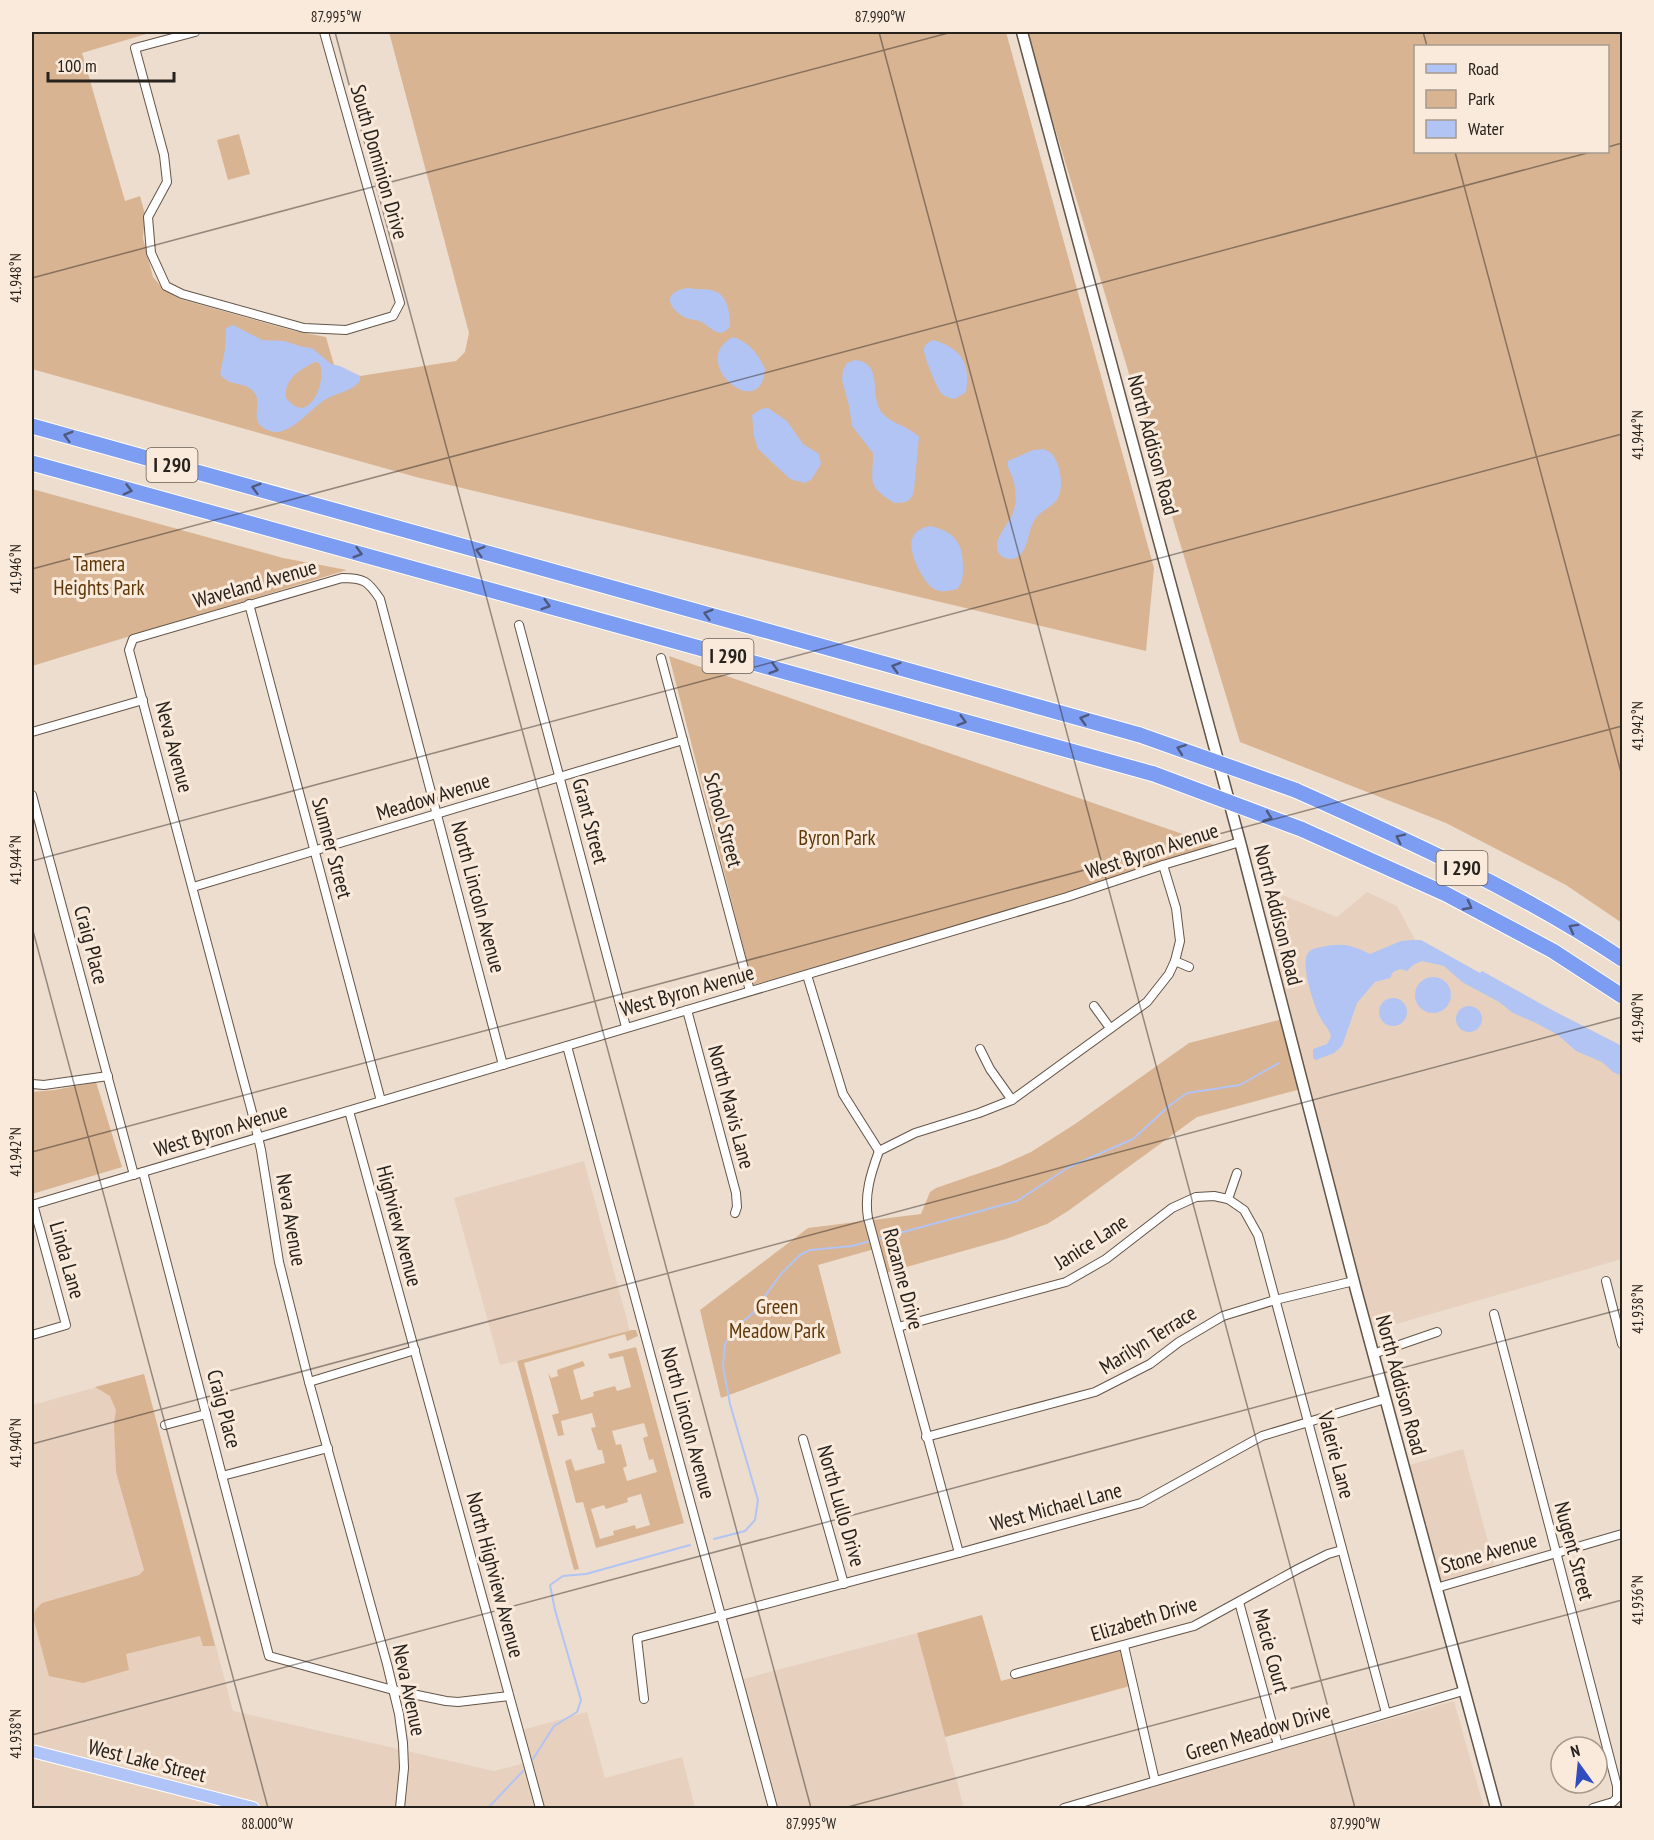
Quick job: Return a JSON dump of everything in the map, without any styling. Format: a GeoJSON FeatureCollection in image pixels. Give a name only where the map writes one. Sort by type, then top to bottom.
{"type":"FeatureCollection","features":[{"type":"Feature","properties":{"kind":"highway","name":"I 290"},"geometry":{"type":"LineString","coordinates":[[32,426],[1140,735],[1295,790],[1379,828],[1488,881],[1592,938],[1623,959]]}},
{"type":"Feature","properties":{"kind":"highway","name":"I 290"},"geometry":{"type":"LineString","coordinates":[[32,463],[1154,774],[1301,829],[1446,894],[1552,951],[1621,995]]}},
{"type":"Feature","properties":{"kind":"main road","name":"West Lake Street"},"geometry":{"type":"LineString","coordinates":[[32,1752],[253,1809]]}},
{"type":"Feature","properties":{"kind":"street","name":"South Dominion Drive"},"geometry":{"type":"LineString","coordinates":[[195,32],[135,48],[164,156],[167,182],[148,216],[151,253],[166,286],[182,294],[304,328],[346,330],[393,316],[400,303],[324,32]]}},
{"type":"Feature","properties":{"kind":"street","name":"North Addison Road"},"geometry":{"type":"LineString","coordinates":[[1022,32],[1240,842],[1373,1354],[1496,1809]]}},
{"type":"Feature","properties":{"kind":"street","name":"Waveland Avenue"},"geometry":{"type":"LineString","coordinates":[[133,639],[342,578],[358,578],[370,584],[380,599]]}},
{"type":"Feature","properties":{"kind":"street","name":"North Lincoln Avenue"},"geometry":{"type":"LineString","coordinates":[[380,599],[503,1065]]}},
{"type":"Feature","properties":{"kind":"street","name":"Sumner Street"},"geometry":{"type":"LineString","coordinates":[[249,604],[381,1101]]}},
{"type":"Feature","properties":{"kind":"street","name":"Grant Street"},"geometry":{"type":"LineString","coordinates":[[519,625],[626,1027]]}},
{"type":"Feature","properties":{"kind":"street","name":"Neva Avenue"},"geometry":{"type":"LineString","coordinates":[[133,639],[129,650],[258,1138],[279,1262],[309,1382],[393,1690],[403,1743],[404,1768],[400,1809]]}},
{"type":"Feature","properties":{"kind":"street","name":"School Street"},"geometry":{"type":"LineString","coordinates":[[661,658],[750,992]]}},
{"type":"Feature","properties":{"kind":"street"},"geometry":{"type":"LineString","coordinates":[[32,732],[142,700]]}},
{"type":"Feature","properties":{"kind":"street","name":"Meadow Avenue"},"geometry":{"type":"LineString","coordinates":[[193,886],[315,852],[683,740]]}},
{"type":"Feature","properties":{"kind":"street","name":"Craig Place"},"geometry":{"type":"LineString","coordinates":[[32,795],[134,1175]]}},
{"type":"Feature","properties":{"kind":"street","name":"West Byron Avenue"},"geometry":{"type":"LineString","coordinates":[[32,1205],[1067,897],[1240,842]]}},
{"type":"Feature","properties":{"kind":"street"},"geometry":{"type":"LineString","coordinates":[[807,975],[843,1094],[879,1152],[915,1133],[1012,1100],[1147,1002],[1160,988],[1176,961],[1180,941],[1176,908],[1163,865]]}},
{"type":"Feature","properties":{"kind":"street"},"geometry":{"type":"LineString","coordinates":[[1176,961],[1189,967]]}},
{"type":"Feature","properties":{"kind":"street"},"geometry":{"type":"LineString","coordinates":[[1094,1006],[1110,1028]]}},
{"type":"Feature","properties":{"kind":"street","name":"North Mavis Lane"},"geometry":{"type":"LineString","coordinates":[[687,1010],[736,1193],[735,1213]]}},
{"type":"Feature","properties":{"kind":"street","name":"North Lincoln Avenue"},"geometry":{"type":"LineString","coordinates":[[567,1046],[773,1809]]}},
{"type":"Feature","properties":{"kind":"street"},"geometry":{"type":"LineString","coordinates":[[980,1048],[990,1069],[1012,1100]]}},
{"type":"Feature","properties":{"kind":"street"},"geometry":{"type":"LineString","coordinates":[[32,1084],[44,1085],[108,1076]]}},
{"type":"Feature","properties":{"kind":"street","name":"Highview Avenue"},"geometry":{"type":"LineString","coordinates":[[349,1111],[415,1350]]}},
{"type":"Feature","properties":{"kind":"street","name":"Rozanne Drive"},"geometry":{"type":"LineString","coordinates":[[879,1152],[866,1193],[866,1206],[958,1553]]}},
{"type":"Feature","properties":{"kind":"street","name":"Craig Place"},"geometry":{"type":"LineString","coordinates":[[143,1172],[270,1656],[393,1690]]}},
{"type":"Feature","properties":{"kind":"street"},"geometry":{"type":"LineString","coordinates":[[1228,1199],[1237,1173]]}},
{"type":"Feature","properties":{"kind":"street","name":"Janice Lane"},"geometry":{"type":"LineString","coordinates":[[898,1327],[1066,1282],[1106,1259],[1160,1216],[1181,1203],[1196,1197],[1214,1196],[1228,1199]]}},
{"type":"Feature","properties":{"kind":"street","name":"Valerie Lane"},"geometry":{"type":"LineString","coordinates":[[1228,1199],[1244,1210],[1258,1235],[1386,1713]]}},
{"type":"Feature","properties":{"kind":"street","name":"Linda Lane"},"geometry":{"type":"LineString","coordinates":[[32,1205],[66,1325],[32,1335]]}},
{"type":"Feature","properties":{"kind":"street","name":"Marilyn Terrace"},"geometry":{"type":"LineString","coordinates":[[926,1437],[1104,1389],[1150,1364],[1208,1324],[1241,1310],[1354,1281]]}},
{"type":"Feature","properties":{"kind":"street"},"geometry":{"type":"LineString","coordinates":[[1606,1281],[1623,1344]]}},
{"type":"Feature","properties":{"kind":"street","name":"Nugent Street"},"geometry":{"type":"LineString","coordinates":[[1494,1314],[1617,1786],[1617,1798],[1593,1809]]}},
{"type":"Feature","properties":{"kind":"street"},"geometry":{"type":"LineString","coordinates":[[1373,1354],[1437,1332]]}},
{"type":"Feature","properties":{"kind":"street"},"geometry":{"type":"LineString","coordinates":[[309,1382],[415,1350]]}},
{"type":"Feature","properties":{"kind":"street","name":"North Highview Avenue"},"geometry":{"type":"LineString","coordinates":[[415,1350],[540,1809]]}},
{"type":"Feature","properties":{"kind":"street","name":"West Michael Lane"},"geometry":{"type":"LineString","coordinates":[[645,1699],[637,1638],[1141,1503],[1262,1436],[1385,1399]]}},
{"type":"Feature","properties":{"kind":"street"},"geometry":{"type":"LineString","coordinates":[[165,1425],[206,1414]]}},
{"type":"Feature","properties":{"kind":"street","name":"North Lullo Drive"},"geometry":{"type":"LineString","coordinates":[[803,1439],[844,1584]]}},
{"type":"Feature","properties":{"kind":"street"},"geometry":{"type":"LineString","coordinates":[[222,1476],[328,1448]]}},
{"type":"Feature","properties":{"kind":"street","name":"Stone Avenue"},"geometry":{"type":"LineString","coordinates":[[1436,1588],[1623,1534]]}},
{"type":"Feature","properties":{"kind":"street","name":"Elizabeth Drive"},"geometry":{"type":"LineString","coordinates":[[1015,1674],[1194,1626],[1298,1569],[1328,1554],[1342,1550]]}},
{"type":"Feature","properties":{"kind":"street","name":"Macie Court"},"geometry":{"type":"LineString","coordinates":[[1239,1602],[1278,1745]]}},
{"type":"Feature","properties":{"kind":"street"},"geometry":{"type":"LineString","coordinates":[[1124,1646],[1155,1781]]}},
{"type":"Feature","properties":{"kind":"street"},"geometry":{"type":"LineString","coordinates":[[393,1690],[458,1702],[509,1696]]}},
{"type":"Feature","properties":{"kind":"street","name":"Green Meadow Drive"},"geometry":{"type":"LineString","coordinates":[[1064,1809],[1463,1691]]}},
{"type":"Feature","properties":{"kind":"shaded area"},"geometry":{"type":"Polygon","coordinates":[[[1367,892],[1397,906],[1419,947],[1622,1071],[1622,1259],[1372,1331],[1270,949],[1282,895],[1337,917],[1367,892]]]}},
{"type":"Feature","properties":{"kind":"shaded area"},"geometry":{"type":"Polygon","coordinates":[[[584,1161],[630,1331],[500,1365],[454,1198],[584,1161]]]}},
{"type":"Feature","properties":{"kind":"shaded area"},"geometry":{"type":"Polygon","coordinates":[[[144,1374],[233,1711],[494,1771],[525,1763],[537,1808],[266,1808],[32,1748],[32,1405],[144,1374]]]}},
{"type":"Feature","properties":{"kind":"shaded area"},"geometry":{"type":"Polygon","coordinates":[[[1463,1449],[1495,1568],[1443,1588],[1410,1465],[1463,1449]]]}},
{"type":"Feature","properties":{"kind":"shaded area"},"geometry":{"type":"Polygon","coordinates":[[[917,1633],[964,1808],[778,1808],[743,1679],[917,1633]]]}},
{"type":"Feature","properties":{"kind":"shaded area"},"geometry":{"type":"Polygon","coordinates":[[[1454,1701],[1484,1808],[1075,1808],[1155,1785],[1454,1701]]]}},
{"type":"Feature","properties":{"kind":"shaded area"},"geometry":{"type":"Polygon","coordinates":[[[587,1712],[605,1778],[682,1757],[695,1808],[543,1808],[522,1730],[587,1712]]]}},
{"type":"Feature","properties":{"kind":"shaded area"},"geometry":{"type":"Polygon","coordinates":[[[32,1756],[235,1808],[32,1808],[32,1756]]]}},
{"type":"Feature","properties":{"kind":"green space"},"geometry":{"type":"Polygon","coordinates":[[[32,32],[153,32],[82,53],[125,201],[140,196],[145,214],[143,238],[153,277],[164,290],[180,299],[294,331],[326,337],[334,365],[360,376],[456,361],[465,352],[469,333],[389,32],[1006,32],[1154,568],[1146,651],[416,477],[32,369],[32,32]]]}},
{"type":"Feature","properties":{"kind":"green space"},"geometry":{"type":"Polygon","coordinates":[[[1026,32],[1622,32],[1622,923],[1566,885],[1446,823],[1240,742],[1026,32]]]}},
{"type":"Feature","properties":{"kind":"green space"},"geometry":{"type":"Polygon","coordinates":[[[239,134],[250,174],[228,180],[217,140],[239,134]]]}},
{"type":"Feature","properties":{"kind":"green space","name":"Tamera Heights Park"},"geometry":{"type":"Polygon","coordinates":[[[32,489],[283,558],[347,570],[32,666],[32,489]]]}},
{"type":"Feature","properties":{"kind":"green space","name":"Byron Park"},"geometry":{"type":"Polygon","coordinates":[[[669,656],[1223,848],[753,985],[669,656]]]}},
{"type":"Feature","properties":{"kind":"green space","name":"Green Meadow Park"},"geometry":{"type":"Polygon","coordinates":[[[1283,1019],[1301,1089],[1197,1117],[1068,1211],[1047,1224],[1006,1239],[885,1273],[878,1248],[818,1265],[841,1353],[721,1398],[700,1310],[808,1228],[921,1214],[930,1192],[936,1188],[1000,1166],[1031,1152],[1075,1124],[1189,1043],[1283,1019]]]}},
{"type":"Feature","properties":{"kind":"green space"},"geometry":{"type":"Polygon","coordinates":[[[96,1082],[122,1167],[32,1194],[32,1092],[96,1082]]]}},
{"type":"Feature","properties":{"kind":"green space"},"geometry":{"type":"Polygon","coordinates":[[[636,1330],[638,1336],[627,1341],[625,1334],[524,1363],[579,1569],[574,1570],[517,1361],[636,1330]]]}},
{"type":"Feature","properties":{"kind":"green space"},"geometry":{"type":"Polygon","coordinates":[[[636,1347],[684,1523],[596,1548],[583,1502],[576,1503],[565,1461],[571,1459],[575,1471],[605,1463],[602,1450],[598,1450],[591,1428],[596,1427],[592,1413],[561,1421],[564,1435],[558,1436],[552,1415],[559,1413],[548,1373],[551,1378],[558,1376],[557,1370],[583,1361],[585,1366],[573,1370],[581,1400],[594,1396],[593,1392],[615,1386],[617,1391],[631,1387],[623,1356],[610,1359],[608,1354],[636,1347]],[[644,1423],[612,1431],[616,1445],[621,1444],[627,1466],[623,1468],[627,1481],[657,1472],[653,1459],[649,1460],[643,1438],[648,1436],[644,1423]],[[641,1494],[627,1498],[628,1502],[606,1509],[604,1505],[591,1509],[600,1539],[614,1535],[613,1531],[635,1525],[636,1529],[650,1525],[641,1494]]]}},
{"type":"Feature","properties":{"kind":"green space"},"geometry":{"type":"Polygon","coordinates":[[[144,1374],[215,1646],[203,1646],[200,1636],[126,1654],[129,1670],[83,1683],[49,1676],[33,1617],[36,1609],[42,1603],[139,1575],[144,1570],[116,1472],[114,1423],[116,1410],[110,1396],[95,1387],[144,1374]]]}},
{"type":"Feature","properties":{"kind":"green space"},"geometry":{"type":"Polygon","coordinates":[[[982,1615],[1001,1681],[1123,1649],[1130,1686],[945,1737],[917,1633],[982,1615]]]}},
{"type":"Feature","properties":{"kind":"water"},"geometry":{"type":"Polygon","coordinates":[[[681,289],[711,290],[722,296],[729,316],[730,326],[726,330],[716,332],[701,322],[684,317],[673,308],[670,303],[672,295],[681,289]]]}},
{"type":"Feature","properties":{"kind":"water"},"geometry":{"type":"Polygon","coordinates":[[[233,325],[262,340],[284,341],[312,348],[331,364],[360,376],[360,381],[352,388],[323,401],[288,429],[279,432],[267,430],[258,421],[257,399],[252,390],[227,381],[220,374],[226,328],[233,325]],[[316,362],[299,371],[290,380],[286,398],[291,403],[303,408],[314,400],[320,384],[319,363],[316,362]]]}},
{"type":"Feature","properties":{"kind":"water"},"geometry":{"type":"Polygon","coordinates":[[[733,337],[752,349],[765,369],[761,385],[752,391],[741,390],[730,383],[721,372],[718,360],[721,348],[733,337]]]}},
{"type":"Feature","properties":{"kind":"water"},"geometry":{"type":"Polygon","coordinates":[[[933,340],[951,347],[962,358],[965,365],[966,392],[955,399],[942,394],[928,365],[924,348],[933,340]]]}},
{"type":"Feature","properties":{"kind":"water"},"geometry":{"type":"Polygon","coordinates":[[[855,360],[864,362],[873,372],[877,403],[884,415],[919,437],[914,490],[912,497],[905,502],[894,503],[875,487],[872,477],[873,453],[852,426],[842,380],[843,370],[847,363],[855,360]]]}},
{"type":"Feature","properties":{"kind":"water"},"geometry":{"type":"Polygon","coordinates":[[[768,408],[787,421],[803,444],[819,454],[821,464],[811,480],[804,483],[790,479],[758,449],[752,415],[761,409],[768,408]]]}},
{"type":"Feature","properties":{"kind":"water"},"geometry":{"type":"Polygon","coordinates":[[[1043,449],[1051,453],[1057,463],[1061,477],[1059,496],[1035,519],[1021,554],[1016,558],[1006,558],[1001,556],[997,547],[1015,506],[1015,487],[1008,461],[1033,450],[1043,449]]]}},
{"type":"Feature","properties":{"kind":"water"},"geometry":{"type":"Polygon","coordinates":[[[931,526],[952,535],[959,545],[963,559],[963,573],[962,581],[957,589],[943,591],[934,589],[925,581],[916,563],[912,549],[913,537],[922,528],[931,526]]]}},
{"type":"Feature","properties":{"kind":"water"},"geometry":{"type":"Polygon","coordinates":[[[1421,940],[1622,1046],[1622,1076],[1613,1072],[1602,1062],[1576,1051],[1558,1035],[1513,1013],[1499,1002],[1462,982],[1444,966],[1422,961],[1407,971],[1400,969],[1393,972],[1390,978],[1375,982],[1357,1003],[1342,1046],[1334,1053],[1316,1060],[1313,1058],[1313,1049],[1327,1044],[1331,1037],[1317,1012],[1311,995],[1306,966],[1308,953],[1317,948],[1340,945],[1351,946],[1370,954],[1401,941],[1421,940]]]}},
{"type":"Feature","properties":{"kind":"water"},"geometry":{"type":"Polygon","coordinates":[[[1433,977],[1446,982],[1451,995],[1446,1008],[1433,1013],[1420,1008],[1415,995],[1420,982],[1433,977]]]}},
{"type":"Feature","properties":{"kind":"water"},"geometry":{"type":"Polygon","coordinates":[[[1393,998],[1403,1002],[1407,1012],[1403,1022],[1393,1026],[1383,1022],[1379,1012],[1383,1002],[1393,998]]]}},
{"type":"Feature","properties":{"kind":"water"},"geometry":{"type":"Polygon","coordinates":[[[1469,1006],[1478,1010],[1482,1019],[1478,1028],[1469,1032],[1460,1028],[1456,1019],[1460,1010],[1469,1006]]]}},
{"type":"Feature","properties":{"kind":"waterway"},"geometry":{"type":"LineString","coordinates":[[714,1539],[745,1531],[755,1520],[758,1500],[730,1404],[723,1366],[725,1344],[736,1327],[752,1314],[781,1274],[800,1255],[810,1250],[852,1246],[1017,1201],[1069,1167],[1133,1139],[1187,1093],[1240,1085],[1279,1063]]}},
{"type":"Feature","properties":{"kind":"waterway"},"geometry":{"type":"LineString","coordinates":[[533,1759],[554,1726],[577,1712],[581,1700],[550,1585],[563,1576],[586,1574],[690,1545]]}},
{"type":"Feature","properties":{"kind":"waterway"},"geometry":{"type":"LineString","coordinates":[[488,1808],[523,1771]]}}]}
